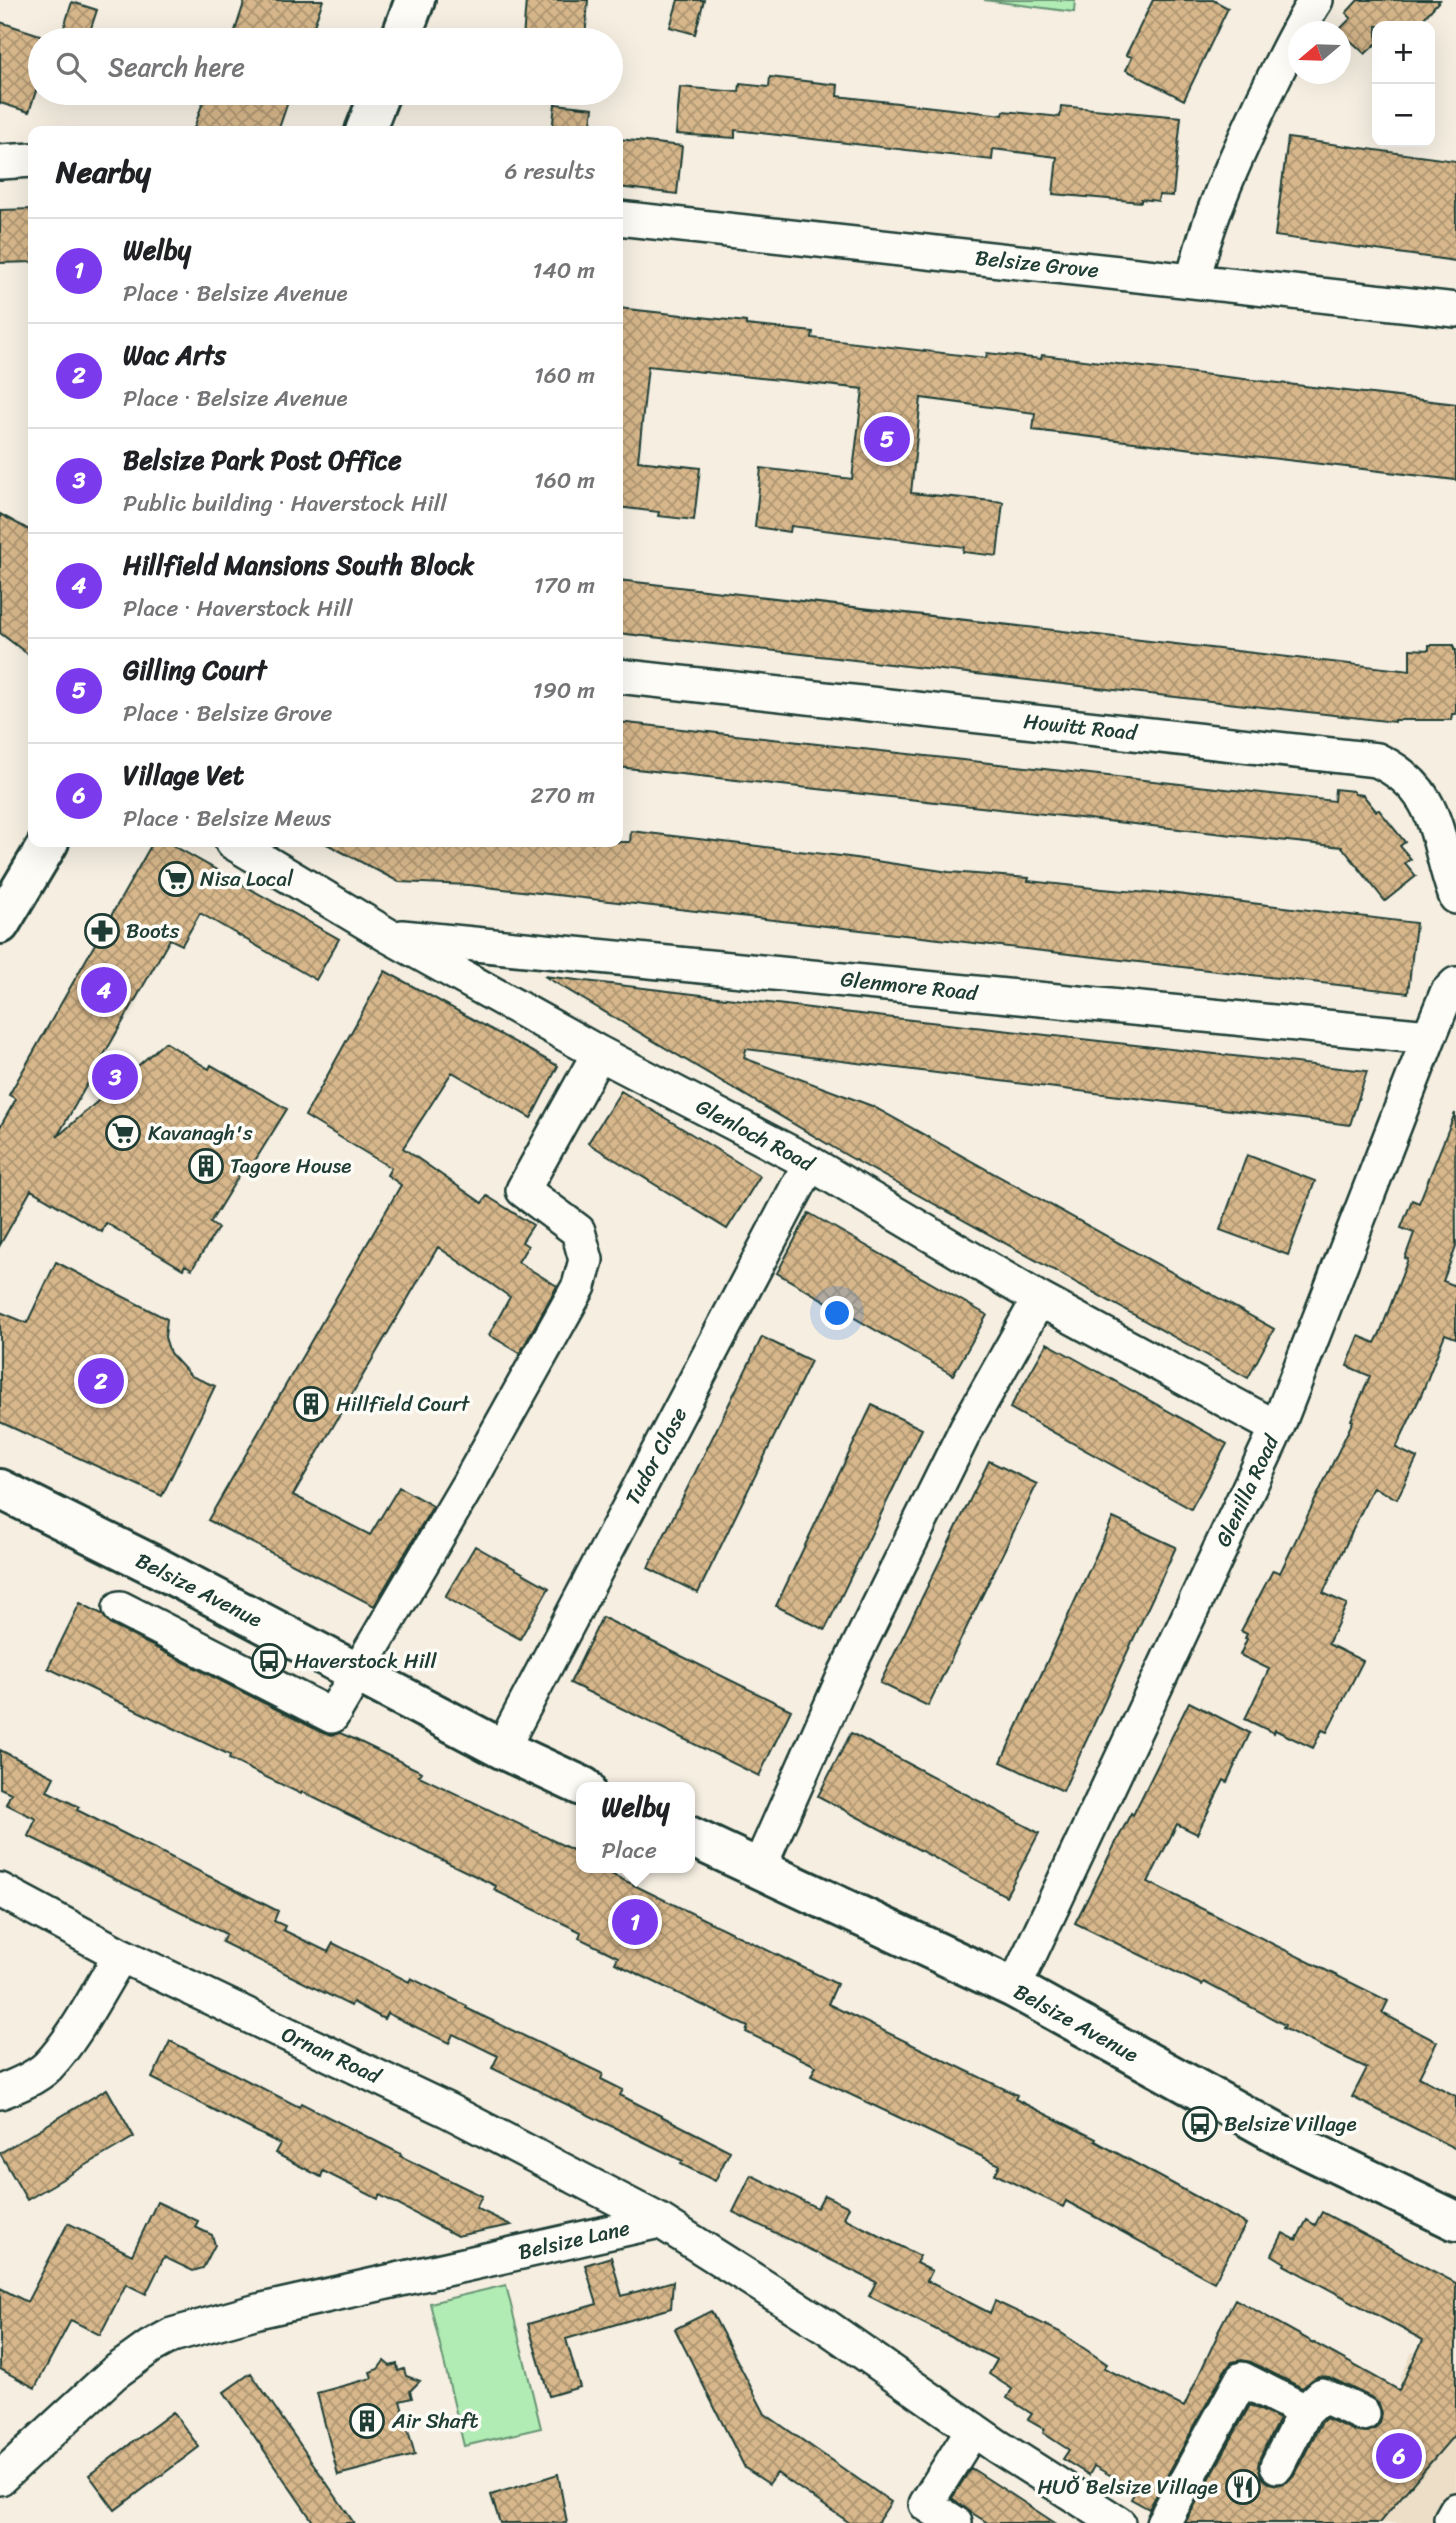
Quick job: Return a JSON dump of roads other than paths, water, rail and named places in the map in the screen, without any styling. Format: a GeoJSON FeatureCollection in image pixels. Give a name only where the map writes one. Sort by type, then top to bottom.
{"type":"FeatureCollection","features":[{"type":"Feature","properties":{"kind":"street"},"geometry":{"type":"LineString","coordinates":[[404,28],[415,0]]}},
{"type":"Feature","properties":{"kind":"street"},"geometry":{"type":"LineString","coordinates":[[1193,281],[1204,235],[1223,186],[1299,26],[1316,0]]}},
{"type":"Feature","properties":{"kind":"street"},"geometry":{"type":"LineString","coordinates":[[367,126],[375,105]]}},
{"type":"Feature","properties":{"kind":"street"},"geometry":{"type":"LineString","coordinates":[[0,162],[28,160]]}},
{"type":"Feature","properties":{"kind":"street","name":"Belsize Grove"},"geometry":{"type":"LineString","coordinates":[[623,219],[1456,310]]}},
{"type":"Feature","properties":{"kind":"street","name":"Howitt Road"},"geometry":{"type":"LineString","coordinates":[[623,677],[1377,760],[1396,769],[1416,786],[1434,819],[1456,897]]}},
{"type":"Feature","properties":{"kind":"street"},"geometry":{"type":"LineString","coordinates":[[0,924],[45,847]]}},
{"type":"Feature","properties":{"kind":"street","name":"Glenloch Road"},"geometry":{"type":"LineString","coordinates":[[240,847],[389,936],[599,1053],[810,1163],[1039,1299],[1277,1428]]}},
{"type":"Feature","properties":{"kind":"street","name":"Glenmore Road"},"geometry":{"type":"LineString","coordinates":[[389,936],[1429,1037]]}},
{"type":"Feature","properties":{"kind":"street","name":"Glenilla Road"},"geometry":{"type":"LineString","coordinates":[[1014,1988],[1277,1428],[1429,1037],[1447,993],[1456,984]]}},
{"type":"Feature","properties":{"kind":"street"},"geometry":{"type":"LineString","coordinates":[[120,1608],[332,1716],[473,1476],[579,1286],[586,1260],[578,1231],[523,1190],[599,1053]]}},
{"type":"Feature","properties":{"kind":"street","name":"Tudor Close"},"geometry":{"type":"LineString","coordinates":[[502,1749],[810,1163]]}},
{"type":"Feature","properties":{"kind":"street"},"geometry":{"type":"LineString","coordinates":[[759,1868],[852,1660],[967,1427],[1039,1299]]}},
{"type":"Feature","properties":{"kind":"street","name":"Belsize Avenue"},"geometry":{"type":"LineString","coordinates":[[0,1489],[153,1565],[502,1749],[576,1783]]}},
{"type":"Feature","properties":{"kind":"street","name":"Belsize Avenue"},"geometry":{"type":"LineString","coordinates":[[695,1839],[1014,1988],[1298,2145],[1456,2221]]}},
{"type":"Feature","properties":{"kind":"street","name":"Ornan Road"},"geometry":{"type":"LineString","coordinates":[[0,1890],[121,1955],[447,2110],[660,2221]]}},
{"type":"Feature","properties":{"kind":"street"},"geometry":{"type":"LineString","coordinates":[[0,2092],[19,2085],[47,2067],[121,1955]]}},
{"type":"Feature","properties":{"kind":"street"},"geometry":{"type":"LineString","coordinates":[[660,2221],[827,2327],[973,2429],[1118,2523]]}},
{"type":"Feature","properties":{"kind":"street","name":"Belsize Lane"},"geometry":{"type":"LineString","coordinates":[[0,2478],[114,2373],[150,2347],[173,2335],[258,2311],[660,2221]]}},
{"type":"Feature","properties":{"kind":"street"},"geometry":{"type":"LineString","coordinates":[[1163,2523],[1248,2367],[1305,2411]]}},
{"type":"Feature","properties":{"kind":"street"},"geometry":{"type":"LineString","coordinates":[[1277,2466],[1305,2411],[1322,2395],[1363,2414]]}},
{"type":"Feature","properties":{"kind":"street"},"geometry":{"type":"LineString","coordinates":[[955,2523],[926,2504],[973,2429]]}},
{"type":"Feature","properties":{"kind":"place","name":"Gilling Court"},"geometry":{"type":"Point","coordinates":[887,439]}},
{"type":"Feature","properties":{"kind":"place","name":"Nisa Local"},"geometry":{"type":"Point","coordinates":[176,879]}},
{"type":"Feature","properties":{"kind":"place","name":"Boots"},"geometry":{"type":"Point","coordinates":[102,931]}},
{"type":"Feature","properties":{"kind":"place","name":"Hillfield Mansions South Block"},"geometry":{"type":"Point","coordinates":[104,990]}},
{"type":"Feature","properties":{"kind":"place","name":"Belsize Park Post Office"},"geometry":{"type":"Point","coordinates":[115,1077]}},
{"type":"Feature","properties":{"kind":"place","name":"Kavanagh's"},"geometry":{"type":"Point","coordinates":[123,1133]}},
{"type":"Feature","properties":{"kind":"place","name":"Tagore House"},"geometry":{"type":"Point","coordinates":[206,1166]}},
{"type":"Feature","properties":{"kind":"place","name":"Wac Arts"},"geometry":{"type":"Point","coordinates":[101,1381]}},
{"type":"Feature","properties":{"kind":"place","name":"Hillfield Court"},"geometry":{"type":"Point","coordinates":[311,1404]}},
{"type":"Feature","properties":{"kind":"place","name":"Haverstock Hill"},"geometry":{"type":"Point","coordinates":[269,1661]}},
{"type":"Feature","properties":{"kind":"place","name":"Welby"},"geometry":{"type":"Point","coordinates":[635,1922]}},
{"type":"Feature","properties":{"kind":"place","name":"Belsize Village"},"geometry":{"type":"Point","coordinates":[1200,2124]}},
{"type":"Feature","properties":{"kind":"place","name":"Air Shaft"},"geometry":{"type":"Point","coordinates":[367,2421]}},
{"type":"Feature","properties":{"kind":"place","name":"Village Vet"},"geometry":{"type":"Point","coordinates":[1399,2456]}},
{"type":"Feature","properties":{"kind":"place","name":"HUŎ Belsize Village"},"geometry":{"type":"Point","coordinates":[1243,2487]}}]}
